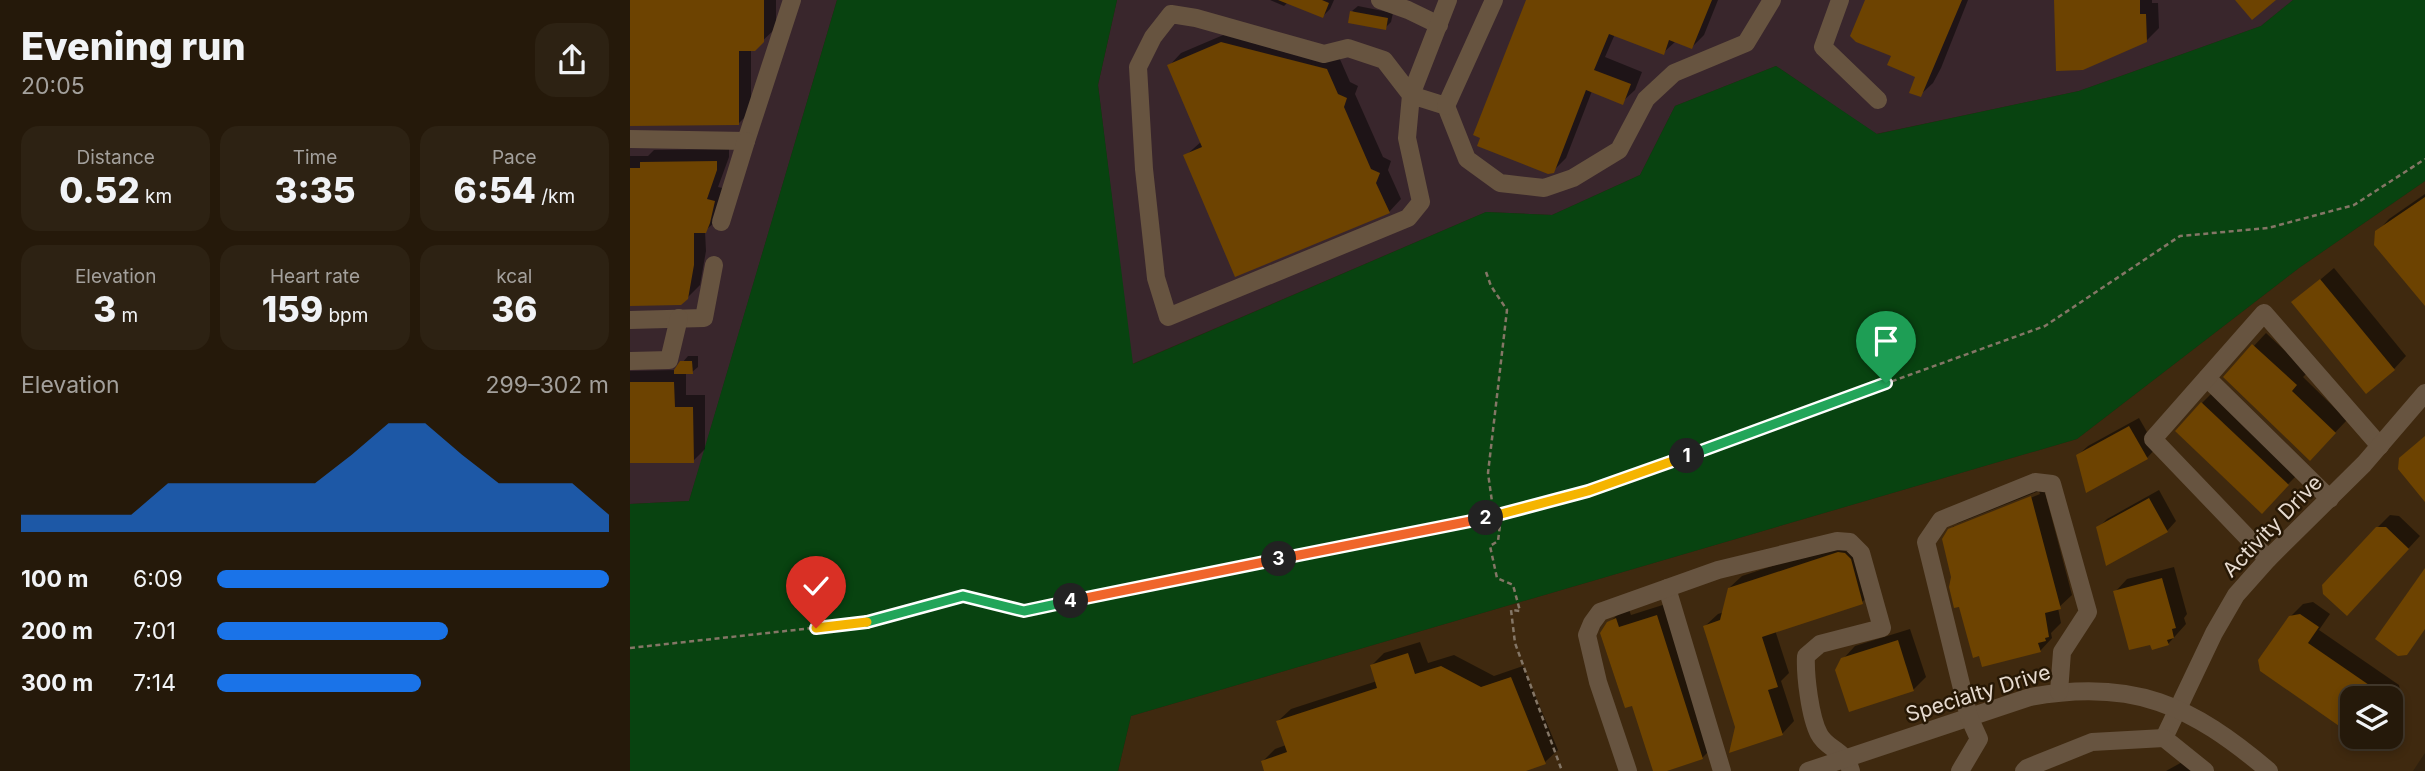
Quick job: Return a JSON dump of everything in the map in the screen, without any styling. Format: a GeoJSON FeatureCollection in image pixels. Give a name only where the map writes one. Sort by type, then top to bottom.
{"type":"FeatureCollection","features":[{"type":"Feature","properties":{"kind":"street"},"geometry":{"type":"LineString","coordinates":[[720,222],[792,0]]}},
{"type":"Feature","properties":{"kind":"street"},"geometry":{"type":"LineString","coordinates":[[1380,0],[1438,25]]}},
{"type":"Feature","properties":{"kind":"street"},"geometry":{"type":"LineString","coordinates":[[1446,106],[1411,95],[1384,60],[1348,48],[1324,54],[1195,18],[1171,14],[1153,37],[1138,67],[1144,169],[1156,278],[1168,317],[1408,218],[1421,202],[1407,138],[1411,95],[1448,0]]}},
{"type":"Feature","properties":{"kind":"street"},"geometry":{"type":"LineString","coordinates":[[1494,0],[1446,106],[1467,159],[1500,183],[1544,188],[1573,178],[1619,150],[1646,99],[1674,73],[1746,43],[1772,0]]}},
{"type":"Feature","properties":{"kind":"street"},"geometry":{"type":"LineString","coordinates":[[1840,0],[1823,47],[1878,100]]}},
{"type":"Feature","properties":{"kind":"street"},"geometry":{"type":"LineString","coordinates":[[630,139],[746,141]]}},
{"type":"Feature","properties":{"kind":"street"},"geometry":{"type":"LineString","coordinates":[[630,320],[704,318],[714,265]]}},
{"type":"Feature","properties":{"kind":"street"},"geometry":{"type":"LineString","coordinates":[[2268,559],[2153,439],[2264,313],[2380,446]]}},
{"type":"Feature","properties":{"kind":"street"},"geometry":{"type":"LineString","coordinates":[[630,361],[669,360],[679,318]]}},
{"type":"Feature","properties":{"kind":"street"},"geometry":{"type":"LineString","coordinates":[[2207,378],[2330,499]]}},
{"type":"Feature","properties":{"kind":"street","name":"Activity Drive"},"geometry":{"type":"LineString","coordinates":[[2164,738],[2214,633],[2236,595],[2380,446],[2425,393]]}},
{"type":"Feature","properties":{"kind":"street"},"geometry":{"type":"LineString","coordinates":[[1959,771],[1979,739],[1969,717],[1926,542],[1941,520],[2035,482],[2052,484],[2088,612],[2062,652],[2059,692]]}},
{"type":"Feature","properties":{"kind":"street"},"geometry":{"type":"LineString","coordinates":[[1628,771],[1598,682],[1587,635],[1600,612],[1731,567],[1837,541],[1850,542],[1861,553],[1882,628],[1820,643],[1806,656],[1805,680],[1819,735],[1849,765]]}},
{"type":"Feature","properties":{"kind":"street"},"geometry":{"type":"LineString","coordinates":[[1667,588],[1722,771]]}},
{"type":"Feature","properties":{"kind":"street","name":"Specialty Drive"},"geometry":{"type":"LineString","coordinates":[[1808,771],[1849,765],[1969,717],[2030,697],[2059,692],[2105,691],[2146,697],[2179,709],[2232,740],[2269,771]]}},
{"type":"Feature","properties":{"kind":"street"},"geometry":{"type":"LineString","coordinates":[[2024,771],[2092,742],[2164,738],[2206,771]]}},
{"type":"Feature","properties":{"kind":"path"},"geometry":{"type":"LineString","coordinates":[[630,648],[868,622],[963,596],[1024,611],[1494,516],[1588,491],[2045,326],[2180,236],[2268,228],[2354,205],[2425,159]]}},
{"type":"Feature","properties":{"kind":"path"},"geometry":{"type":"LineString","coordinates":[[1486,272],[1491,286],[1507,310],[1488,473],[1494,516],[1500,525],[1498,541],[1490,546],[1497,578],[1513,584],[1521,611],[1511,610],[1515,643],[1562,771]]}},
{"type":"Feature","properties":{"kind":"shaded area"},"geometry":{"type":"Polygon","coordinates":[[[630,0],[837,0],[707,441],[703,465],[700,465],[689,501],[630,504],[630,0]]]}},
{"type":"Feature","properties":{"kind":"shaded area"},"geometry":{"type":"Polygon","coordinates":[[[1117,0],[2293,0],[2261,26],[2079,91],[1876,134],[1776,66],[1675,106],[1640,175],[1552,215],[1486,212],[1132,364],[1098,85],[1117,0]]]}},
{"type":"Feature","properties":{"kind":"shaded area"},"geometry":{"type":"Polygon","coordinates":[[[2425,181],[2425,753],[2413,771],[1118,771],[1131,716],[2077,439],[2299,268],[2425,181]]]}},
{"type":"Feature","properties":{"kind":"green space"},"geometry":{"type":"Polygon","coordinates":[[[837,0],[1117,0],[1098,85],[1133,364],[1486,212],[1552,215],[1640,175],[1675,106],[1776,66],[1877,134],[2079,91],[2261,26],[2293,0],[2425,0],[2425,181],[2299,268],[2077,439],[1131,716],[1118,771],[630,771],[630,504],[689,501],[837,0]]]}},
{"type":"Feature","properties":{"kind":"building"},"geometry":{"type":"Polygon","coordinates":[[[630,0],[764,0],[764,42],[755,51],[739,51],[739,125],[630,126],[630,0]]]}},
{"type":"Feature","properties":{"kind":"building"},"geometry":{"type":"Polygon","coordinates":[[[1278,0],[1322,0],[1329,3],[1323,18],[1278,0]]]}},
{"type":"Feature","properties":{"kind":"building"},"geometry":{"type":"Polygon","coordinates":[[[1526,0],[1712,0],[1692,49],[1669,40],[1664,55],[1609,34],[1594,70],[1631,84],[1623,105],[1586,90],[1554,173],[1548,174],[1477,146],[1480,138],[1473,135],[1526,0]]]}},
{"type":"Feature","properties":{"kind":"building"},"geometry":{"type":"Polygon","coordinates":[[[1865,0],[1962,0],[1921,97],[1909,93],[1915,77],[1887,65],[1891,56],[1856,42],[1850,36],[1865,0]]]}},
{"type":"Feature","properties":{"kind":"building"},"geometry":{"type":"Polygon","coordinates":[[[2054,0],[2140,0],[2140,14],[2146,14],[2147,42],[2083,70],[2056,71],[2054,0]]]}},
{"type":"Feature","properties":{"kind":"building"},"geometry":{"type":"Polygon","coordinates":[[[2235,0],[2276,0],[2252,20],[2235,0]]]}},
{"type":"Feature","properties":{"kind":"building"},"geometry":{"type":"Polygon","coordinates":[[[1350,11],[1388,18],[1386,30],[1348,23],[1350,11]]]}},
{"type":"Feature","properties":{"kind":"building"},"geometry":{"type":"Polygon","coordinates":[[[1221,42],[1327,69],[1338,94],[1347,98],[1344,107],[1371,169],[1380,173],[1376,183],[1390,213],[1235,277],[1183,155],[1202,147],[1167,65],[1221,42]]]}},
{"type":"Feature","properties":{"kind":"building"},"geometry":{"type":"Polygon","coordinates":[[[717,161],[717,170],[707,199],[715,201],[710,223],[706,233],[694,233],[694,265],[688,299],[681,305],[630,306],[630,168],[640,168],[640,162],[717,161]]]}},
{"type":"Feature","properties":{"kind":"building"},"geometry":{"type":"Polygon","coordinates":[[[2425,197],[2425,306],[2374,245],[2375,231],[2425,197]]]}},
{"type":"Feature","properties":{"kind":"building"},"geometry":{"type":"Polygon","coordinates":[[[2320,279],[2395,370],[2366,394],[2291,302],[2320,279]]]}},
{"type":"Feature","properties":{"kind":"building"},"geometry":{"type":"Polygon","coordinates":[[[2252,344],[2297,385],[2292,391],[2336,433],[2310,461],[2223,377],[2252,344]]]}},
{"type":"Feature","properties":{"kind":"building"},"geometry":{"type":"Polygon","coordinates":[[[680,361],[692,361],[693,374],[674,374],[680,361]]]}},
{"type":"Feature","properties":{"kind":"building"},"geometry":{"type":"Polygon","coordinates":[[[630,382],[674,382],[675,407],[693,407],[694,463],[630,463],[630,382]]]}},
{"type":"Feature","properties":{"kind":"building"},"geometry":{"type":"Polygon","coordinates":[[[2201,402],[2289,485],[2262,514],[2175,431],[2201,402]]]}},
{"type":"Feature","properties":{"kind":"building"},"geometry":{"type":"Polygon","coordinates":[[[2129,426],[2148,459],[2086,493],[2076,455],[2129,426]]]}},
{"type":"Feature","properties":{"kind":"building"},"geometry":{"type":"Polygon","coordinates":[[[2425,436],[2425,502],[2398,469],[2399,458],[2425,436]]]}},
{"type":"Feature","properties":{"kind":"building"},"geometry":{"type":"Polygon","coordinates":[[[2031,496],[2061,609],[2045,613],[2049,637],[2038,643],[2041,652],[1982,667],[1979,656],[1973,658],[1959,607],[1954,608],[1949,587],[1951,577],[1942,539],[1948,529],[2031,496]]]}},
{"type":"Feature","properties":{"kind":"building"},"geometry":{"type":"Polygon","coordinates":[[[2149,498],[2168,532],[2106,566],[2096,527],[2149,498]]]}},
{"type":"Feature","properties":{"kind":"building"},"geometry":{"type":"Polygon","coordinates":[[[2376,527],[2386,527],[2409,549],[2347,616],[2323,594],[2322,585],[2376,527]]]}},
{"type":"Feature","properties":{"kind":"building"},"geometry":{"type":"Polygon","coordinates":[[[1838,552],[1845,553],[1851,559],[1863,604],[1762,637],[1778,687],[1768,690],[1783,735],[1729,753],[1735,727],[1703,626],[1720,620],[1728,588],[1838,552]]]}},
{"type":"Feature","properties":{"kind":"building"},"geometry":{"type":"Polygon","coordinates":[[[2425,568],[2425,629],[2407,655],[2398,656],[2375,639],[2425,568]]]}},
{"type":"Feature","properties":{"kind":"building"},"geometry":{"type":"Polygon","coordinates":[[[2162,578],[2176,628],[2172,629],[2174,638],[2167,640],[2169,645],[2152,650],[2150,645],[2129,650],[2113,591],[2162,578]]]}},
{"type":"Feature","properties":{"kind":"building"},"geometry":{"type":"Polygon","coordinates":[[[2300,614],[2319,627],[2308,643],[2371,686],[2340,686],[2340,727],[2260,671],[2258,660],[2289,616],[2300,614]]]}},
{"type":"Feature","properties":{"kind":"building"},"geometry":{"type":"Polygon","coordinates":[[[1657,615],[1703,759],[1667,771],[1653,771],[1632,706],[1625,708],[1600,633],[1607,622],[1616,618],[1619,627],[1657,615]]]}},
{"type":"Feature","properties":{"kind":"building"},"geometry":{"type":"Polygon","coordinates":[[[1898,640],[1914,691],[1849,712],[1835,670],[1841,658],[1898,640]]]}},
{"type":"Feature","properties":{"kind":"building"},"geometry":{"type":"Polygon","coordinates":[[[1408,653],[1415,674],[1441,666],[1481,687],[1511,677],[1546,764],[1526,771],[1264,771],[1261,761],[1287,752],[1276,721],[1377,688],[1370,665],[1408,653]]]}},
{"type":"Feature","properties":{"kind":"route"},"geometry":{"type":"LineString","coordinates":[[816,628],[868,622],[963,596],[1024,611],[1500,515],[1588,491],[1886,383]]}}]}
